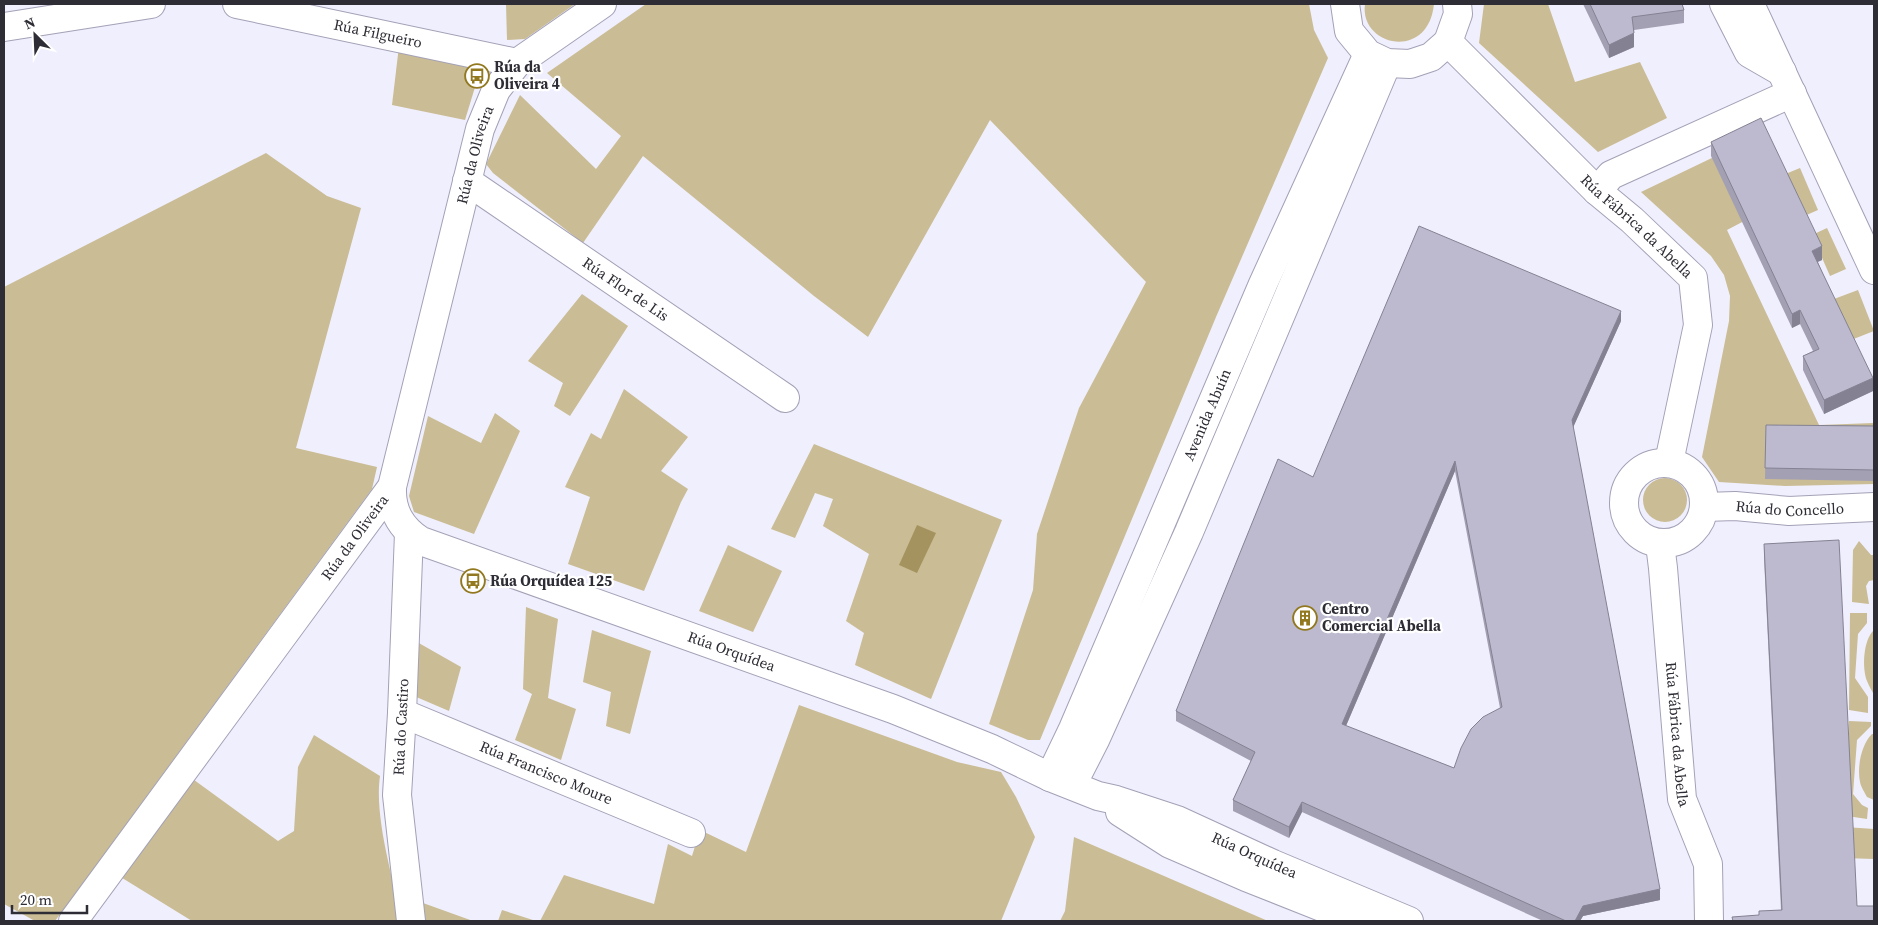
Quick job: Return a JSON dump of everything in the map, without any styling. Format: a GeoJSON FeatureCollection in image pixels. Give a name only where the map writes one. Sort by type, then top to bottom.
{"type":"FeatureCollection","features":[{"type":"Feature","properties":{"kind":"street"},"geometry":{"type":"LineString","coordinates":[[4,27],[151,4]]}},
{"type":"Feature","properties":{"kind":"street","name":"Rúa Filgueiro"},"geometry":{"type":"LineString","coordinates":[[237,4],[517,63]]}},
{"type":"Feature","properties":{"kind":"street","name":"Rúa da Oliveira"},"geometry":{"type":"LineString","coordinates":[[73,921],[392,487],[480,129],[496,90],[517,63],[602,4]]}},
{"type":"Feature","properties":{"kind":"street"},"geometry":{"type":"LineString","coordinates":[[1345,4],[1350,31],[1377,59],[1410,64],[1431,57],[1448,42],[1458,14],[1457,4]]}},
{"type":"Feature","properties":{"kind":"street"},"geometry":{"type":"LineString","coordinates":[[1724,4],[1749,53],[1787,83]]}},
{"type":"Feature","properties":{"kind":"street"},"geometry":{"type":"LineString","coordinates":[[1750,4],[1874,270]]}},
{"type":"Feature","properties":{"kind":"street","name":"Rúa Fábrica da Abella"},"geometry":{"type":"LineString","coordinates":[[1448,42],[1597,191],[1632,220],[1693,278],[1698,326],[1669,462]]}},
{"type":"Feature","properties":{"kind":"street","name":"Avenida Abuín"},"geometry":{"type":"LineString","coordinates":[[1061,781],[1073,729],[1248,320],[1377,59]]}},
{"type":"Feature","properties":{"kind":"street","name":"Avenida Abuín"},"geometry":{"type":"LineString","coordinates":[[1061,781],[1095,740],[1189,532],[1274,333],[1377,59]]}},
{"type":"Feature","properties":{"kind":"street"},"geometry":{"type":"LineString","coordinates":[[1597,191],[1611,175],[1787,83]]}},
{"type":"Feature","properties":{"kind":"street","name":"Rúa Flor de Lis"},"geometry":{"type":"LineString","coordinates":[[467,181],[785,398]]}},
{"type":"Feature","properties":{"kind":"street"},"geometry":{"type":"LineString","coordinates":[[1248,320],[1274,333]]}},
{"type":"Feature","properties":{"kind":"street"},"geometry":{"type":"LineString","coordinates":[[1669,462],[1688,470],[1702,486],[1705,507],[1697,527],[1692,532],[1681,540],[1660,544],[1640,536],[1627,520],[1623,499],[1631,479],[1648,466],[1669,462]]}},
{"type":"Feature","properties":{"kind":"street","name":"Rúa Orquídea"},"geometry":{"type":"LineString","coordinates":[[392,487],[393,507],[398,519],[409,533],[421,541],[893,709],[992,749],[1098,796],[1177,820],[1273,864],[1410,921]]}},
{"type":"Feature","properties":{"kind":"street","name":"Rúa do Concello"},"geometry":{"type":"LineString","coordinates":[[1705,507],[1735,506],[1789,511],[1874,507]]}},
{"type":"Feature","properties":{"kind":"street","name":"Rúa do Castiro"},"geometry":{"type":"LineString","coordinates":[[409,533],[402,713],[396,795],[411,921]]}},
{"type":"Feature","properties":{"kind":"street","name":"Rúa Fábrica da Abella"},"geometry":{"type":"LineString","coordinates":[[1660,544],[1664,568],[1682,799],[1708,864],[1709,921]]}},
{"type":"Feature","properties":{"kind":"street","name":"Rúa Francisco Moure"},"geometry":{"type":"LineString","coordinates":[[402,713],[691,833]]}},
{"type":"Feature","properties":{"kind":"street","name":"Rúa Orquídea"},"geometry":{"type":"LineString","coordinates":[[1098,796],[1113,808],[1170,844],[1246,878],[1357,921]]}},
{"type":"Feature","properties":{"kind":"shaded area"},"geometry":{"type":"Polygon","coordinates":[[[506,4],[575,4],[525,39],[507,40],[506,4]]]}},
{"type":"Feature","properties":{"kind":"shaded area"},"geometry":{"type":"Polygon","coordinates":[[[646,4],[1309,4],[1314,30],[1328,58],[1216,317],[1040,740],[1028,740],[989,724],[1033,590],[1037,534],[1079,408],[1146,282],[990,120],[868,337],[814,296],[643,156],[583,243],[493,173],[486,164],[520,95],[596,169],[621,136],[547,73],[646,4]]]}},
{"type":"Feature","properties":{"kind":"shaded area"},"geometry":{"type":"Polygon","coordinates":[[[1365,4],[1434,4],[1429,22],[1420,34],[1408,41],[1395,41],[1383,38],[1372,30],[1366,18],[1365,4]]]}},
{"type":"Feature","properties":{"kind":"shaded area"},"geometry":{"type":"Polygon","coordinates":[[[1484,4],[1548,4],[1575,82],[1640,62],[1667,118],[1598,152],[1479,43],[1484,4]]]}},
{"type":"Feature","properties":{"kind":"shaded area"},"geometry":{"type":"Polygon","coordinates":[[[399,46],[475,64],[479,74],[465,120],[392,105],[399,46]]]}},
{"type":"Feature","properties":{"kind":"shaded area"},"geometry":{"type":"Polygon","coordinates":[[[266,153],[327,196],[361,208],[296,448],[377,467],[372,489],[55,921],[35,921],[4,904],[4,287],[266,153]]]}},
{"type":"Feature","properties":{"kind":"shaded area"},"geometry":{"type":"Polygon","coordinates":[[[1716,156],[1746,220],[1727,230],[1819,425],[1874,423],[1874,484],[1785,486],[1719,482],[1702,457],[1729,321],[1730,296],[1724,275],[1711,256],[1641,192],[1716,156]]]}},
{"type":"Feature","properties":{"kind":"shaded area"},"geometry":{"type":"Polygon","coordinates":[[[1800,168],[1818,210],[1802,217],[1783,175],[1800,168]]]}},
{"type":"Feature","properties":{"kind":"shaded area"},"geometry":{"type":"Polygon","coordinates":[[[1827,228],[1846,269],[1830,276],[1812,235],[1827,228]]]}},
{"type":"Feature","properties":{"kind":"shaded area"},"geometry":{"type":"Polygon","coordinates":[[[1858,290],[1874,331],[1851,340],[1834,299],[1858,290]]]}},
{"type":"Feature","properties":{"kind":"shaded area"},"geometry":{"type":"Polygon","coordinates":[[[582,294],[628,326],[570,416],[554,406],[563,383],[528,361],[582,294]]]}},
{"type":"Feature","properties":{"kind":"shaded area"},"geometry":{"type":"Polygon","coordinates":[[[1246,356],[1251,357],[1182,521],[1176,518],[1246,356]]]}},
{"type":"Feature","properties":{"kind":"shaded area"},"geometry":{"type":"Polygon","coordinates":[[[624,389],[688,437],[661,471],[688,489],[644,591],[568,564],[590,497],[565,487],[591,433],[601,439],[624,389]]]}},
{"type":"Feature","properties":{"kind":"shaded area"},"geometry":{"type":"Polygon","coordinates":[[[495,413],[520,431],[474,534],[414,512],[409,496],[428,416],[481,443],[495,413]]]}},
{"type":"Feature","properties":{"kind":"shaded area"},"geometry":{"type":"Polygon","coordinates":[[[814,444],[1002,520],[931,699],[855,665],[864,633],[846,621],[869,554],[823,526],[833,499],[815,493],[795,538],[771,529],[814,444]]]}},
{"type":"Feature","properties":{"kind":"shaded area"},"geometry":{"type":"Polygon","coordinates":[[[1661,478],[1669,478],[1681,484],[1687,500],[1681,516],[1669,522],[1661,522],[1649,516],[1643,504],[1643,496],[1649,484],[1661,478]]]}},
{"type":"Feature","properties":{"kind":"shaded area"},"geometry":{"type":"Polygon","coordinates":[[[917,525],[936,533],[917,573],[899,565],[917,525]]]}},
{"type":"Feature","properties":{"kind":"shaded area"},"geometry":{"type":"Polygon","coordinates":[[[1859,541],[1871,555],[1874,555],[1874,580],[1869,581],[1866,586],[1869,604],[1852,602],[1853,550],[1859,541]]]}},
{"type":"Feature","properties":{"kind":"shaded area"},"geometry":{"type":"Polygon","coordinates":[[[728,545],[782,571],[753,632],[699,611],[728,545]]]}},
{"type":"Feature","properties":{"kind":"shaded area"},"geometry":{"type":"Polygon","coordinates":[[[526,607],[558,619],[548,698],[576,709],[561,760],[515,740],[532,694],[523,689],[526,607]]]}},
{"type":"Feature","properties":{"kind":"shaded area"},"geometry":{"type":"Polygon","coordinates":[[[1850,613],[1867,613],[1867,623],[1858,634],[1855,678],[1868,697],[1868,713],[1849,710],[1850,613]]]}},
{"type":"Feature","properties":{"kind":"shaded area"},"geometry":{"type":"Polygon","coordinates":[[[592,630],[651,651],[630,734],[606,726],[611,692],[583,682],[592,630]]]}},
{"type":"Feature","properties":{"kind":"shaded area"},"geometry":{"type":"Polygon","coordinates":[[[1874,630],[1874,695],[1865,675],[1864,662],[1868,640],[1874,630]]]}},
{"type":"Feature","properties":{"kind":"shaded area"},"geometry":{"type":"Polygon","coordinates":[[[417,642],[461,667],[449,711],[414,696],[417,642]]]}},
{"type":"Feature","properties":{"kind":"shaded area"},"geometry":{"type":"Polygon","coordinates":[[[799,705],[957,762],[1001,772],[1016,797],[1035,837],[1001,921],[540,921],[564,875],[654,904],[668,844],[692,856],[700,830],[746,852],[799,705]]]}},
{"type":"Feature","properties":{"kind":"shaded area"},"geometry":{"type":"Polygon","coordinates":[[[1849,721],[1871,722],[1871,726],[1857,740],[1853,794],[1862,805],[1868,808],[1867,819],[1847,816],[1849,721]]]}},
{"type":"Feature","properties":{"kind":"shaded area"},"geometry":{"type":"Polygon","coordinates":[[[1872,734],[1874,734],[1874,800],[1867,797],[1861,786],[1859,776],[1863,750],[1872,734]]]}},
{"type":"Feature","properties":{"kind":"shaded area"},"geometry":{"type":"Polygon","coordinates":[[[314,735],[380,776],[379,792],[382,829],[402,921],[192,921],[119,876],[190,777],[278,841],[294,831],[298,767],[314,735]]]}},
{"type":"Feature","properties":{"kind":"shaded area"},"geometry":{"type":"Polygon","coordinates":[[[1845,827],[1874,829],[1874,859],[1844,858],[1845,827]]]}},
{"type":"Feature","properties":{"kind":"shaded area"},"geometry":{"type":"Polygon","coordinates":[[[1074,837],[1268,921],[1060,921],[1065,911],[1074,837]]]}},
{"type":"Feature","properties":{"kind":"shaded area"},"geometry":{"type":"Polygon","coordinates":[[[423,903],[473,921],[422,921],[423,903]]]}},
{"type":"Feature","properties":{"kind":"shaded area"},"geometry":{"type":"Polygon","coordinates":[[[502,910],[536,921],[498,921],[502,910]]]}},
{"type":"Feature","properties":{"kind":"building"},"geometry":{"type":"Polygon","coordinates":[[[1590,4],[1682,4],[1684,10],[1632,17],[1634,33],[1609,45],[1590,4]]]}},
{"type":"Feature","properties":{"kind":"building"},"geometry":{"type":"Polygon","coordinates":[[[1761,118],[1822,246],[1812,251],[1873,378],[1824,400],[1803,356],[1819,349],[1800,310],[1792,314],[1711,142],[1761,118]]]}},
{"type":"Feature","properties":{"kind":"building","name":"Centro Comercial Abella"},"geometry":{"type":"Polygon","coordinates":[[[1419,226],[1621,311],[1572,420],[1660,889],[1583,906],[1575,921],[1566,921],[1302,802],[1289,827],[1233,800],[1255,752],[1176,711],[1278,459],[1313,477],[1419,226]],[[1455,461],[1342,724],[1454,768],[1461,748],[1471,729],[1483,717],[1502,707],[1455,461]]]}},
{"type":"Feature","properties":{"kind":"building"},"geometry":{"type":"Polygon","coordinates":[[[1766,425],[1874,426],[1874,470],[1765,468],[1766,425]]]}},
{"type":"Feature","properties":{"kind":"building"},"geometry":{"type":"Polygon","coordinates":[[[1839,540],[1857,906],[1874,906],[1874,921],[1733,921],[1732,917],[1759,915],[1759,911],[1782,910],[1764,544],[1839,540]]]}},
{"type":"Feature","properties":{"kind":"place","name":"Rúa da Oliveira 4"},"geometry":{"type":"Point","coordinates":[477,76]}},
{"type":"Feature","properties":{"kind":"place","name":"Rúa Orquídea 125"},"geometry":{"type":"Point","coordinates":[473,581]}},
{"type":"Feature","properties":{"kind":"place","name":"Centro Comercial Abella"},"geometry":{"type":"Point","coordinates":[1305,618]}}]}
